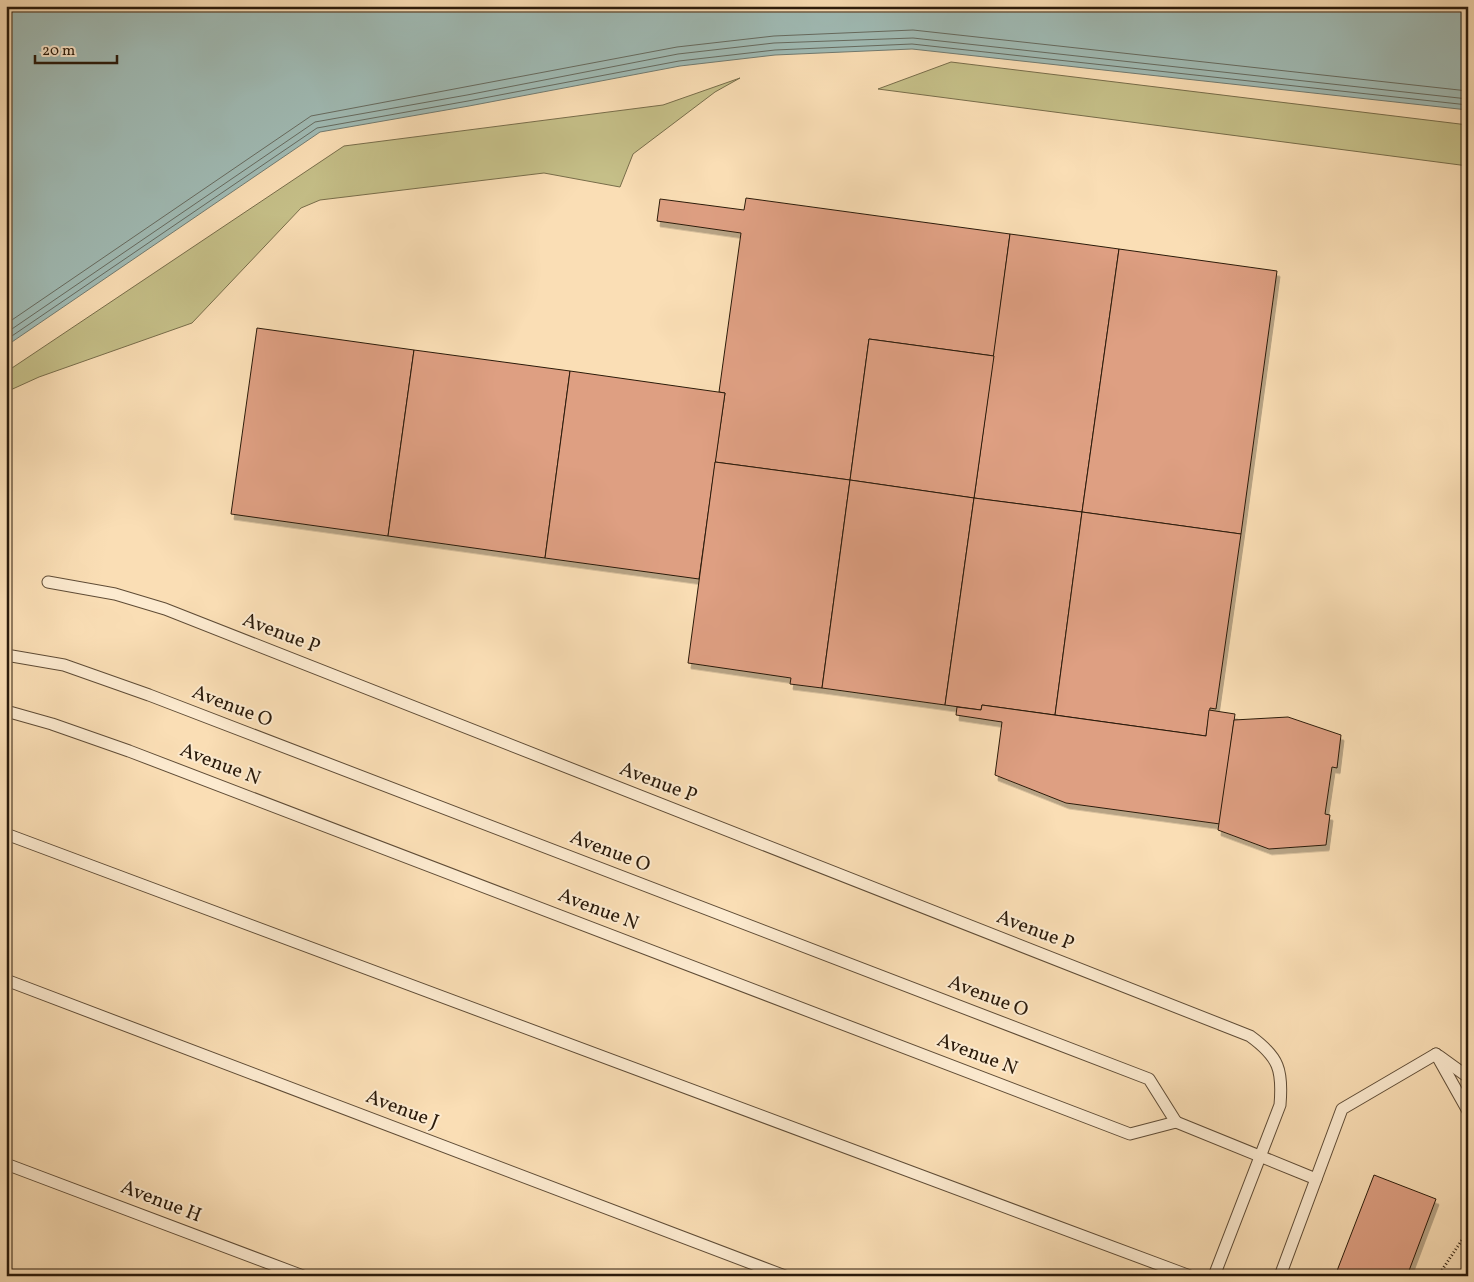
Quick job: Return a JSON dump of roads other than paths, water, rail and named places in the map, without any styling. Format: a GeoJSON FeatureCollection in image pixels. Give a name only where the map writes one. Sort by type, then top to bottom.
{"type":"FeatureCollection","features":[{"type":"Feature","properties":{"kind":"lane","name":"Avenue P"},"geometry":{"type":"LineString","coordinates":[[48,582],[115,594],[165,609],[1250,1036],[1266,1047],[1278,1066],[1282,1084],[1280,1105],[1214,1276]]}},
{"type":"Feature","properties":{"kind":"lane","name":"Avenue O"},"geometry":{"type":"LineString","coordinates":[[6,655],[64,665],[149,695],[1149,1079],[1176,1122]]}},
{"type":"Feature","properties":{"kind":"lane","name":"Avenue N"},"geometry":{"type":"LineString","coordinates":[[6,711],[52,724],[129,751],[1130,1134],[1176,1122]]}},
{"type":"Feature","properties":{"kind":"lane"},"geometry":{"type":"LineString","coordinates":[[6,834],[1190,1276]]}},
{"type":"Feature","properties":{"kind":"lane","name":"Avenue J"},"geometry":{"type":"LineString","coordinates":[[6,980],[785,1276]]}},
{"type":"Feature","properties":{"kind":"lane"},"geometry":{"type":"LineString","coordinates":[[1436,1054],[1468,1078]]}},
{"type":"Feature","properties":{"kind":"lane"},"geometry":{"type":"LineString","coordinates":[[1280,1276],[1342,1109],[1436,1054]]}},
{"type":"Feature","properties":{"kind":"lane"},"geometry":{"type":"LineString","coordinates":[[1436,1054],[1468,1111]]}},
{"type":"Feature","properties":{"kind":"lane"},"geometry":{"type":"LineString","coordinates":[[1176,1122],[1316,1179]]}},
{"type":"Feature","properties":{"kind":"lane","name":"Avenue H"},"geometry":{"type":"LineString","coordinates":[[6,1164],[303,1276]]}},
{"type":"Feature","properties":{"kind":"water"},"geometry":{"type":"Polygon","coordinates":[[[6,6],[1468,6],[1468,110],[912,49],[775,55],[680,66],[320,132],[6,346],[6,6]]]}}]}
